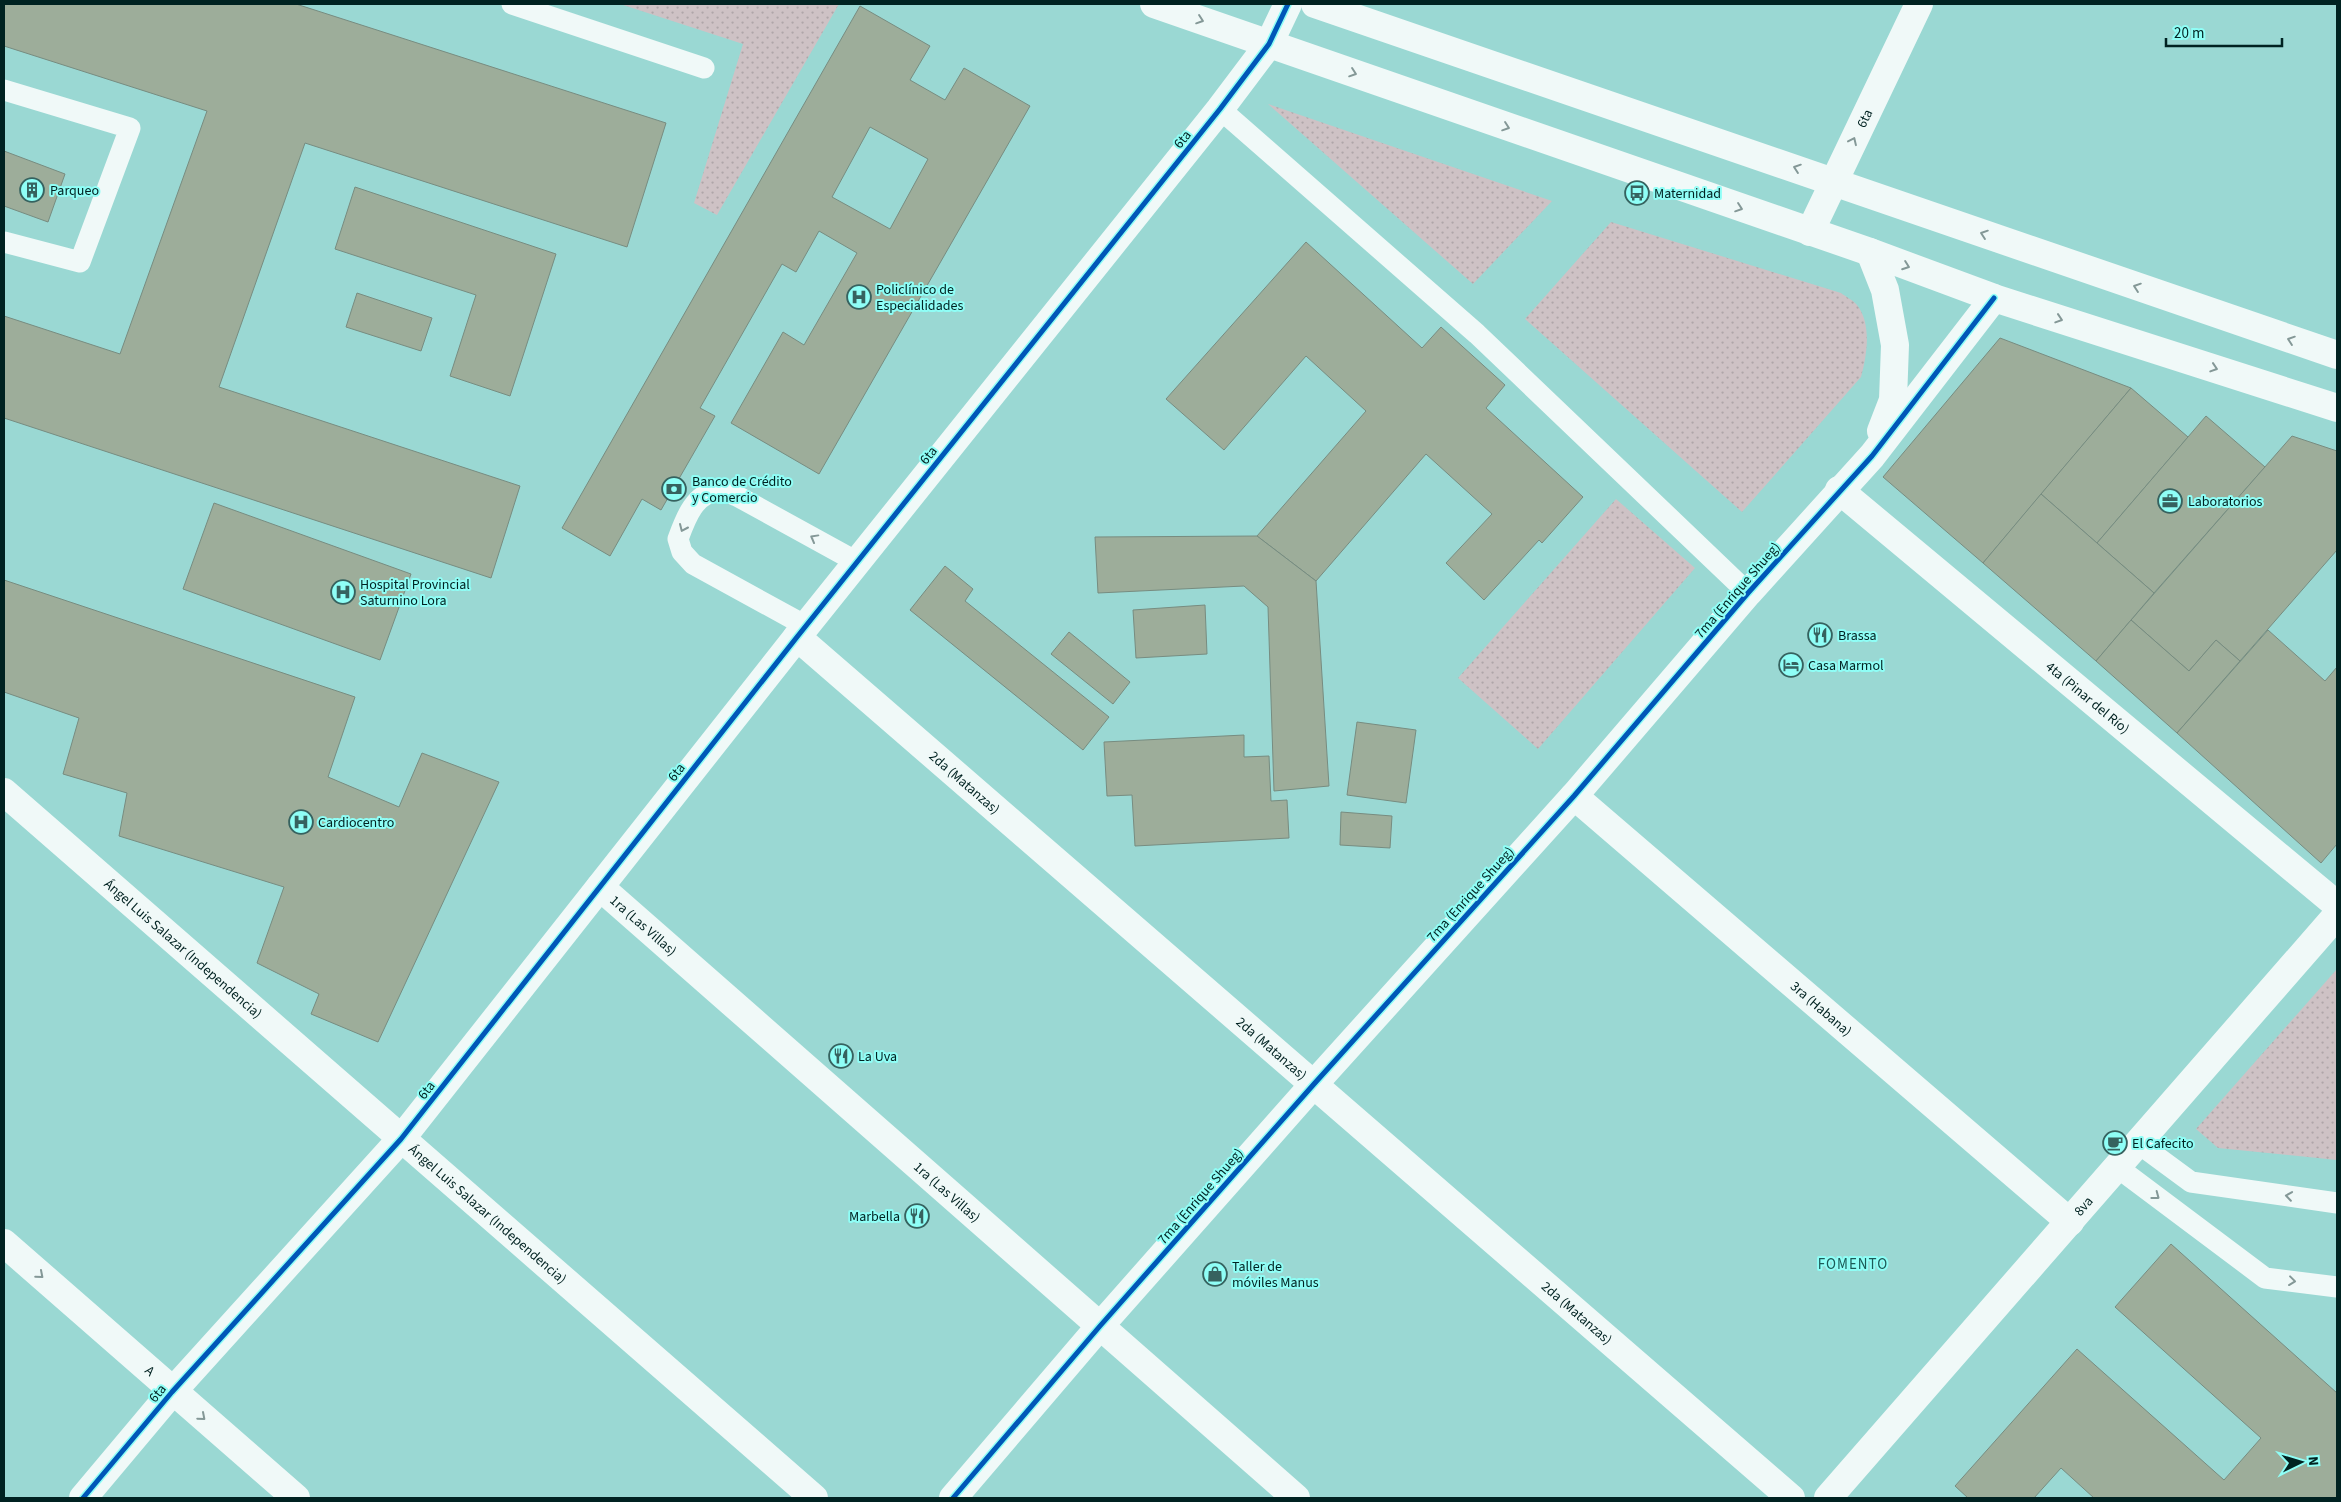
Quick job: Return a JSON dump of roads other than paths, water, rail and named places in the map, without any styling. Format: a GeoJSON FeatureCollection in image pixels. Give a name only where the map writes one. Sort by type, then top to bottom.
{"type":"FeatureCollection","features":[{"type":"Feature","properties":{"kind":"street"},"geometry":{"type":"LineString","coordinates":[[1154,4],[1870,252],[1994,298],[2337,408]]}},
{"type":"Feature","properties":{"kind":"street","name":"6ta"},"geometry":{"type":"LineString","coordinates":[[83,1498],[172,1392],[402,1139],[801,632],[1220,109],[1269,44],[1288,4]]}},
{"type":"Feature","properties":{"kind":"street"},"geometry":{"type":"LineString","coordinates":[[1316,4],[2337,355]]}},
{"type":"Feature","properties":{"kind":"street","name":"6ta"},"geometry":{"type":"LineString","coordinates":[[1810,232],[1919,4]]}},
{"type":"Feature","properties":{"kind":"street","name":"7ma (Enrique Shueg)"},"geometry":{"type":"LineString","coordinates":[[1870,252],[1885,290],[1895,345],[1893,400],[1872,456]]}},
{"type":"Feature","properties":{"kind":"street","name":"7ma (Enrique Shueg)"},"geometry":{"type":"LineString","coordinates":[[953,1498],[1100,1326],[1314,1084],[1574,796],[1748,593],[1839,490],[1872,456],[1994,298]]}},
{"type":"Feature","properties":{"kind":"street","name":"4ta (Pinar del Río)"},"geometry":{"type":"LineString","coordinates":[[1839,490],[2337,905]]}},
{"type":"Feature","properties":{"kind":"street","name":"2da (Matanzas)"},"geometry":{"type":"LineString","coordinates":[[801,632],[1314,1084],[1791,1498]]}},
{"type":"Feature","properties":{"kind":"street","name":"Ángel Luis Salazar (Independencia)"},"geometry":{"type":"LineString","coordinates":[[4,792],[814,1498]]}},
{"type":"Feature","properties":{"kind":"street","name":"3ra (Habana)"},"geometry":{"type":"LineString","coordinates":[[1574,796],[2070,1222]]}},
{"type":"Feature","properties":{"kind":"street","name":"1ra (Las Villas)"},"geometry":{"type":"LineString","coordinates":[[600,887],[1296,1498]]}},
{"type":"Feature","properties":{"kind":"street","name":"8va"},"geometry":{"type":"LineString","coordinates":[[1828,1498],[2337,914]]}},
{"type":"Feature","properties":{"kind":"street","name":"A"},"geometry":{"type":"LineString","coordinates":[[4,1243],[172,1392],[296,1498]]}},
{"type":"Feature","properties":{"kind":"lane"},"geometry":{"type":"LineString","coordinates":[[512,4],[704,68]]}},
{"type":"Feature","properties":{"kind":"lane"},"geometry":{"type":"LineString","coordinates":[[4,90],[130,128],[80,262],[4,242]]}},
{"type":"Feature","properties":{"kind":"lane"},"geometry":{"type":"LineString","coordinates":[[1220,109],[1476,334],[1748,593]]}},
{"type":"Feature","properties":{"kind":"lane"},"geometry":{"type":"LineString","coordinates":[[801,632],[693,564],[682,552],[678,539],[697,501],[706,494],[720,491],[737,496],[857,562]]}},
{"type":"Feature","properties":{"kind":"lane"},"geometry":{"type":"LineString","coordinates":[[2138,1143],[2191,1182],[2337,1203]]}},
{"type":"Feature","properties":{"kind":"lane"},"geometry":{"type":"LineString","coordinates":[[2117,1167],[2265,1278],[2337,1281]]}},
{"type":"Feature","properties":{"kind":"place","name":"Parqueo"},"geometry":{"type":"Point","coordinates":[32,190]}},
{"type":"Feature","properties":{"kind":"place","name":"Maternidad"},"geometry":{"type":"Point","coordinates":[1637,193]}},
{"type":"Feature","properties":{"kind":"place","name":"Policlínico de Especialidades"},"geometry":{"type":"Point","coordinates":[859,297]}},
{"type":"Feature","properties":{"kind":"place","name":"Banco de Crédito y Comercio"},"geometry":{"type":"Point","coordinates":[674,489]}},
{"type":"Feature","properties":{"kind":"place","name":"Laboratorios"},"geometry":{"type":"Point","coordinates":[2170,501]}},
{"type":"Feature","properties":{"kind":"place","name":"Hospital Provincial Saturnino Lora"},"geometry":{"type":"Point","coordinates":[343,592]}},
{"type":"Feature","properties":{"kind":"place","name":"Brassa"},"geometry":{"type":"Point","coordinates":[1820,635]}},
{"type":"Feature","properties":{"kind":"place","name":"Casa Marmol"},"geometry":{"type":"Point","coordinates":[1791,665]}},
{"type":"Feature","properties":{"kind":"place","name":"Cardiocentro"},"geometry":{"type":"Point","coordinates":[301,822]}},
{"type":"Feature","properties":{"kind":"place","name":"La Uva"},"geometry":{"type":"Point","coordinates":[841,1056]}},
{"type":"Feature","properties":{"kind":"place","name":"El Cafecito"},"geometry":{"type":"Point","coordinates":[2115,1143]}},
{"type":"Feature","properties":{"kind":"place","name":"Marbella"},"geometry":{"type":"Point","coordinates":[917,1216]}},
{"type":"Feature","properties":{"kind":"place","name":"Taller de móviles Manus"},"geometry":{"type":"Point","coordinates":[1215,1274]}},
{"type":"Feature","properties":{"kind":"district","name":"FOMENTO"},"geometry":{"type":"Point","coordinates":[1853,1264]}}]}
